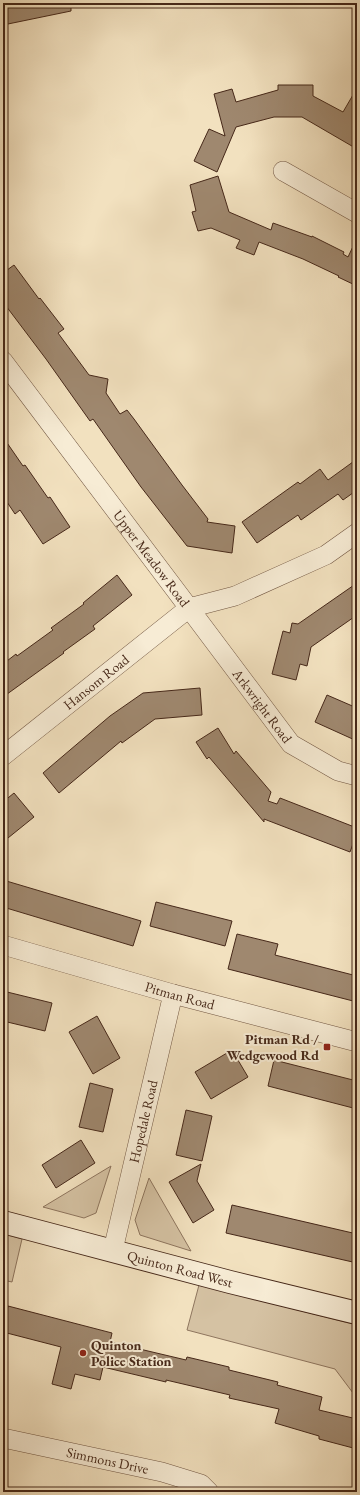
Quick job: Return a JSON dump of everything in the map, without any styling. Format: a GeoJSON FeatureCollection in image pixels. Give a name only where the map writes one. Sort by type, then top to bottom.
{"type":"FeatureCollection","features":[{"type":"Feature","properties":{"kind":"street"},"geometry":{"type":"LineString","coordinates":[[283,171],[357,213]]}},
{"type":"Feature","properties":{"kind":"street","name":"Upper Meadow Road"},"geometry":{"type":"LineString","coordinates":[[3,361],[189,608],[235,596],[326,555],[357,533]]}},
{"type":"Feature","properties":{"kind":"street","name":"Hansom Road"},"geometry":{"type":"LineString","coordinates":[[3,756],[189,608]]}},
{"type":"Feature","properties":{"kind":"street","name":"Arkwright Road"},"geometry":{"type":"LineString","coordinates":[[189,608],[291,744],[338,771],[357,776]]}},
{"type":"Feature","properties":{"kind":"street","name":"Pitman Road"},"geometry":{"type":"LineString","coordinates":[[3,945],[173,994],[357,1042]]}},
{"type":"Feature","properties":{"kind":"street","name":"Hopedale Road"},"geometry":{"type":"LineString","coordinates":[[113,1250],[173,994]]}},
{"type":"Feature","properties":{"kind":"street","name":"Quinton Road West"},"geometry":{"type":"LineString","coordinates":[[3,1222],[230,1282],[357,1313]]}},
{"type":"Feature","properties":{"kind":"street","name":"Simmons Drive"},"geometry":{"type":"LineString","coordinates":[[3,1438],[162,1472],[201,1484],[209,1492]]}},
{"type":"Feature","properties":{"kind":"shaded area"},"geometry":{"type":"Polygon","coordinates":[[[111,1166],[96,1213],[84,1218],[43,1207],[111,1166]]]}},
{"type":"Feature","properties":{"kind":"shaded area"},"geometry":{"type":"Polygon","coordinates":[[[149,1178],[191,1251],[140,1235],[135,1220],[149,1178]]]}},
{"type":"Feature","properties":{"kind":"shaded area"},"geometry":{"type":"Polygon","coordinates":[[[3,1234],[22,1239],[12,1282],[3,1280],[3,1234]]]}},
{"type":"Feature","properties":{"kind":"shaded area"},"geometry":{"type":"Polygon","coordinates":[[[199,1285],[357,1325],[357,1394],[353,1393],[335,1369],[187,1330],[199,1285]]]}},
{"type":"Feature","properties":{"kind":"building"},"geometry":{"type":"Polygon","coordinates":[[[3,3],[71,3],[71,11],[3,25],[3,3]]]}},
{"type":"Feature","properties":{"kind":"building"},"geometry":{"type":"Polygon","coordinates":[[[278,85],[313,85],[313,96],[343,112],[357,88],[357,149],[302,117],[274,117],[236,127],[217,172],[194,161],[209,129],[225,136],[214,94],[232,89],[236,102],[278,90],[278,85]]]}},
{"type":"Feature","properties":{"kind":"building"},"geometry":{"type":"Polygon","coordinates":[[[218,176],[229,212],[271,230],[273,223],[312,236],[344,252],[343,254],[348,257],[357,238],[357,286],[303,259],[259,242],[254,255],[236,248],[240,240],[211,228],[198,231],[192,212],[196,211],[190,185],[218,176]]]}},
{"type":"Feature","properties":{"kind":"building"},"geometry":{"type":"Polygon","coordinates":[[[14,265],[39,299],[40,298],[64,329],[58,333],[89,375],[108,379],[106,393],[120,414],[127,410],[208,519],[207,522],[235,526],[232,553],[187,546],[141,487],[93,419],[90,421],[3,302],[3,273],[14,265]]]}},
{"type":"Feature","properties":{"kind":"building"},"geometry":{"type":"Polygon","coordinates":[[[3,437],[48,498],[50,497],[70,527],[43,544],[20,510],[15,514],[3,496],[3,437]]]}},
{"type":"Feature","properties":{"kind":"building"},"geometry":{"type":"Polygon","coordinates":[[[357,459],[357,490],[343,500],[338,494],[301,520],[298,515],[257,543],[242,522],[298,482],[300,484],[320,469],[328,480],[357,459]]]}},
{"type":"Feature","properties":{"kind":"building"},"geometry":{"type":"Polygon","coordinates":[[[117,575],[132,595],[93,626],[95,629],[3,697],[3,664],[16,654],[17,656],[53,630],[51,628],[84,604],[83,603],[117,575]]]}},
{"type":"Feature","properties":{"kind":"building"},"geometry":{"type":"Polygon","coordinates":[[[357,583],[357,615],[311,647],[307,666],[300,664],[296,680],[272,674],[283,631],[290,633],[292,623],[298,624],[357,583]]]}},
{"type":"Feature","properties":{"kind":"building"},"geometry":{"type":"Polygon","coordinates":[[[200,688],[202,715],[155,719],[122,743],[121,741],[59,793],[43,773],[110,716],[143,693],[200,688]]]}},
{"type":"Feature","properties":{"kind":"building"},"geometry":{"type":"Polygon","coordinates":[[[327,695],[357,708],[357,741],[315,722],[327,695]]]}},
{"type":"Feature","properties":{"kind":"building"},"geometry":{"type":"Polygon","coordinates":[[[218,728],[234,754],[236,751],[271,792],[268,801],[277,804],[280,798],[357,828],[357,833],[350,852],[264,819],[264,822],[209,757],[207,759],[196,742],[218,728]]]}},
{"type":"Feature","properties":{"kind":"building"},"geometry":{"type":"Polygon","coordinates":[[[14,793],[34,817],[3,842],[3,802],[14,793]]]}},
{"type":"Feature","properties":{"kind":"building"},"geometry":{"type":"Polygon","coordinates":[[[3,880],[141,921],[133,946],[3,907],[3,880]]]}},
{"type":"Feature","properties":{"kind":"building"},"geometry":{"type":"Polygon","coordinates":[[[156,902],[232,921],[225,946],[150,926],[156,902]]]}},
{"type":"Feature","properties":{"kind":"building"},"geometry":{"type":"Polygon","coordinates":[[[237,934],[278,944],[275,955],[357,976],[357,1002],[228,969],[237,934]]]}},
{"type":"Feature","properties":{"kind":"building"},"geometry":{"type":"Polygon","coordinates":[[[3,991],[52,1003],[45,1031],[3,1021],[3,991]]]}},
{"type":"Feature","properties":{"kind":"building"},"geometry":{"type":"Polygon","coordinates":[[[97,1016],[120,1058],[93,1074],[69,1032],[97,1016]]]}},
{"type":"Feature","properties":{"kind":"building"},"geometry":{"type":"Polygon","coordinates":[[[232,1050],[248,1077],[211,1099],[195,1072],[232,1050]]]}},
{"type":"Feature","properties":{"kind":"building"},"geometry":{"type":"Polygon","coordinates":[[[274,1060],[357,1081],[357,1109],[268,1086],[274,1060]]]}},
{"type":"Feature","properties":{"kind":"building"},"geometry":{"type":"Polygon","coordinates":[[[90,1083],[113,1089],[103,1132],[79,1127],[90,1083]]]}},
{"type":"Feature","properties":{"kind":"building"},"geometry":{"type":"Polygon","coordinates":[[[186,1110],[212,1116],[202,1161],[176,1155],[186,1110]]]}},
{"type":"Feature","properties":{"kind":"building"},"geometry":{"type":"Polygon","coordinates":[[[81,1140],[95,1163],[56,1188],[42,1165],[81,1140]]]}},
{"type":"Feature","properties":{"kind":"building"},"geometry":{"type":"Polygon","coordinates":[[[201,1164],[197,1181],[214,1210],[193,1223],[169,1182],[201,1164]]]}},
{"type":"Feature","properties":{"kind":"building"},"geometry":{"type":"Polygon","coordinates":[[[232,1205],[357,1234],[357,1263],[226,1233],[232,1205]]]}},
{"type":"Feature","properties":{"kind":"building"},"geometry":{"type":"Polygon","coordinates":[[[8,1306],[112,1333],[110,1342],[186,1360],[187,1357],[229,1367],[229,1370],[278,1382],[277,1385],[322,1397],[319,1410],[357,1419],[357,1449],[319,1439],[319,1436],[275,1423],[279,1409],[229,1398],[230,1395],[166,1380],[166,1382],[103,1367],[100,1380],[75,1374],[71,1389],[52,1384],[61,1347],[3,1332],[8,1306]]]}},
{"type":"Feature","properties":{"kind":"place","name":"Pitman Rd / Wedgewood Rd"},"geometry":{"type":"Point","coordinates":[327,1047]}},
{"type":"Feature","properties":{"kind":"place","name":"Quinton Police Station"},"geometry":{"type":"Point","coordinates":[83,1353]}}]}
